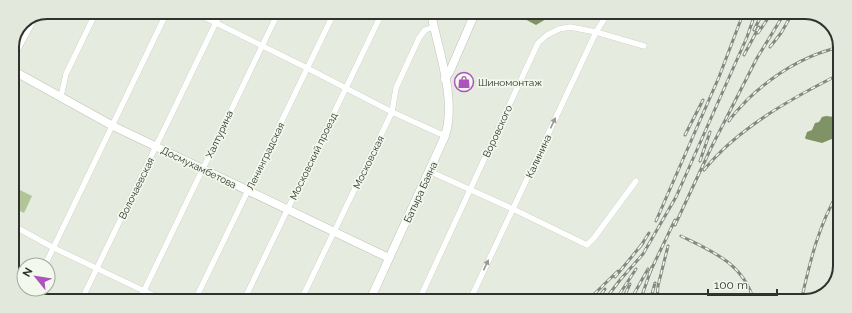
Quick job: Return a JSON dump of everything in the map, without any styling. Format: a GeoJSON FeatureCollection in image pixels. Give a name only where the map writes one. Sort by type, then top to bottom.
{"type":"FeatureCollection","features":[{"type":"Feature","properties":{"kind":"street"},"geometry":{"type":"LineString","coordinates":[[61,96],[66,74],[93,19]]}},
{"type":"Feature","properties":{"kind":"street"},"geometry":{"type":"LineString","coordinates":[[49,257],[164,19]]}},
{"type":"Feature","properties":{"kind":"street"},"geometry":{"type":"LineString","coordinates":[[206,19],[347,88],[392,112],[445,136]]}},
{"type":"Feature","properties":{"kind":"street","name":"Волочаевская"},"geometry":{"type":"LineString","coordinates":[[84,294],[218,19]]}},
{"type":"Feature","properties":{"kind":"street","name":"Халтурина"},"geometry":{"type":"LineString","coordinates":[[143,294],[274,19]]}},
{"type":"Feature","properties":{"kind":"street","name":"Ленинградская"},"geometry":{"type":"LineString","coordinates":[[198,294],[331,19]]}},
{"type":"Feature","properties":{"kind":"street","name":"Московский проезд"},"geometry":{"type":"LineString","coordinates":[[247,294],[379,19]]}},
{"type":"Feature","properties":{"kind":"street","name":"Батыра Баяна"},"geometry":{"type":"LineString","coordinates":[[373,294],[445,136],[449,122],[450,114],[445,79],[432,19]]}},
{"type":"Feature","properties":{"kind":"street"},"geometry":{"type":"LineString","coordinates":[[445,79],[450,71],[472,19]]}},
{"type":"Feature","properties":{"kind":"street","name":"Калинина"},"geometry":{"type":"LineString","coordinates":[[473,294],[596,32],[604,19]]}},
{"type":"Feature","properties":{"kind":"street"},"geometry":{"type":"LineString","coordinates":[[19,47],[32,23]]}},
{"type":"Feature","properties":{"kind":"street","name":"Московская"},"geometry":{"type":"LineString","coordinates":[[304,294],[392,112],[396,88],[419,38],[425,30],[434,27]]}},
{"type":"Feature","properties":{"kind":"street","name":"Воровского"},"geometry":{"type":"LineString","coordinates":[[422,294],[538,43],[547,35],[564,28],[576,27],[644,46]]}},
{"type":"Feature","properties":{"kind":"street","name":"Досмухамбетова"},"geometry":{"type":"LineString","coordinates":[[19,74],[113,126],[389,258]]}},
{"type":"Feature","properties":{"kind":"street"},"geometry":{"type":"LineString","coordinates":[[429,170],[586,245],[594,238],[636,181]]}},
{"type":"Feature","properties":{"kind":"street"},"geometry":{"type":"LineString","coordinates":[[19,229],[54,248],[151,294]]}},
{"type":"Feature","properties":{"kind":"shaded area"},"geometry":{"type":"Polygon","coordinates":[[[525,19],[546,19],[536,25],[525,19]]]}},
{"type":"Feature","properties":{"kind":"shaded area"},"geometry":{"type":"Polygon","coordinates":[[[822,117],[833,117],[833,138],[822,143],[806,139],[807,132],[812,130],[815,123],[819,122],[822,117]]]}},
{"type":"Feature","properties":{"kind":"shaded area"},"geometry":{"type":"Polygon","coordinates":[[[19,190],[32,196],[24,213],[19,210],[19,190]]]}},
{"type":"Feature","properties":{"kind":"railway"},"geometry":{"type":"LineString","coordinates":[[656,221],[719,77],[741,19]]}},
{"type":"Feature","properties":{"kind":"railway"},"geometry":{"type":"LineString","coordinates":[[609,294],[643,254],[676,197],[747,37],[753,19]]}},
{"type":"Feature","properties":{"kind":"railway"},"geometry":{"type":"LineString","coordinates":[[754,30],[760,19]]}},
{"type":"Feature","properties":{"kind":"railway"},"geometry":{"type":"LineString","coordinates":[[758,33],[768,19]]}},
{"type":"Feature","properties":{"kind":"railway"},"geometry":{"type":"LineString","coordinates":[[675,225],[711,148],[757,58],[781,19]]}},
{"type":"Feature","properties":{"kind":"railway"},"geometry":{"type":"LineString","coordinates":[[770,47],[789,19]]}},
{"type":"Feature","properties":{"kind":"railway"},"geometry":{"type":"LineString","coordinates":[[744,55],[759,27]]}},
{"type":"Feature","properties":{"kind":"railway"},"geometry":{"type":"LineString","coordinates":[[729,121],[747,100],[779,74],[814,55],[833,49]]}},
{"type":"Feature","properties":{"kind":"railway"},"geometry":{"type":"LineString","coordinates":[[704,170],[749,127],[803,93],[833,78]]}},
{"type":"Feature","properties":{"kind":"railway"},"geometry":{"type":"LineString","coordinates":[[685,135],[703,100]]}},
{"type":"Feature","properties":{"kind":"railway"},"geometry":{"type":"LineString","coordinates":[[700,161],[710,132]]}},
{"type":"Feature","properties":{"kind":"railway"},"geometry":{"type":"LineString","coordinates":[[803,294],[811,258],[825,217],[833,202]]}},
{"type":"Feature","properties":{"kind":"railway"},"geometry":{"type":"LineString","coordinates":[[650,272],[675,220]]}},
{"type":"Feature","properties":{"kind":"railway"},"geometry":{"type":"LineString","coordinates":[[640,247],[649,233]]}},
{"type":"Feature","properties":{"kind":"railway"},"geometry":{"type":"LineString","coordinates":[[681,236],[715,254],[735,268],[749,288],[751,294]]}},
{"type":"Feature","properties":{"kind":"railway"},"geometry":{"type":"LineString","coordinates":[[615,277],[643,243]]}},
{"type":"Feature","properties":{"kind":"railway"},"geometry":{"type":"LineString","coordinates":[[657,294],[668,246]]}},
{"type":"Feature","properties":{"kind":"railway"},"geometry":{"type":"LineString","coordinates":[[642,294],[652,267]]}},
{"type":"Feature","properties":{"kind":"railway"},"geometry":{"type":"LineString","coordinates":[[620,294],[636,269]]}},
{"type":"Feature","properties":{"kind":"railway"},"geometry":{"type":"LineString","coordinates":[[634,294],[648,269]]}},
{"type":"Feature","properties":{"kind":"railway"},"geometry":{"type":"LineString","coordinates":[[594,294],[618,271]]}},
{"type":"Feature","properties":{"kind":"railway"},"geometry":{"type":"LineString","coordinates":[[652,294],[655,283]]}},
{"type":"Feature","properties":{"kind":"railway"},"geometry":{"type":"LineString","coordinates":[[625,294],[630,284]]}},
{"type":"Feature","properties":{"kind":"railway"},"geometry":{"type":"LineString","coordinates":[[601,294],[605,289]]}},
{"type":"Feature","properties":{"kind":"place","name":"Шиномонтаж"},"geometry":{"type":"Point","coordinates":[464,82]}}]}
